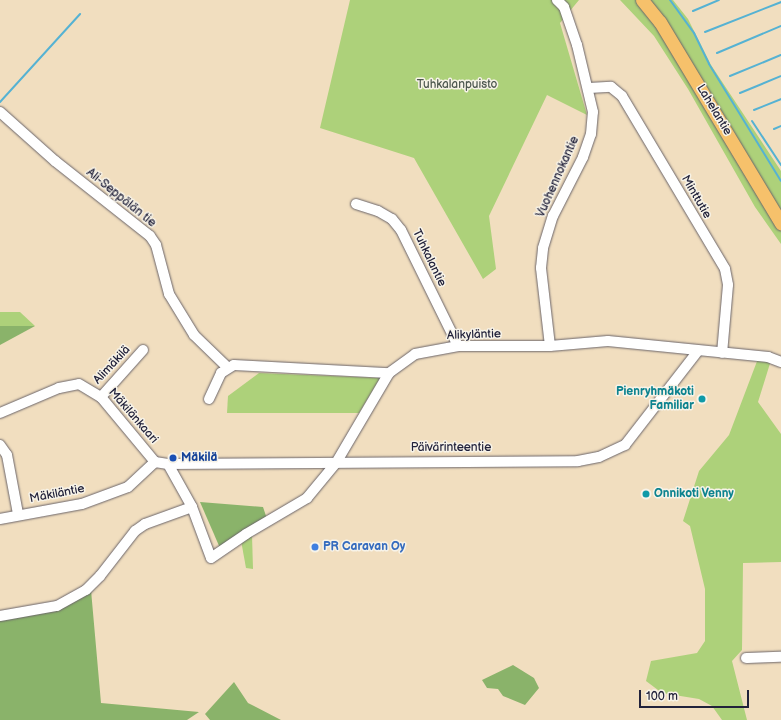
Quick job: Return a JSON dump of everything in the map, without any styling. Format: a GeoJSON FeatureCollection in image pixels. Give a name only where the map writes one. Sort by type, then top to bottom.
{"type":"FeatureCollection","features":[{"type":"Feature","properties":{"kind":"main road","name":"Lahelantie"},"geometry":{"type":"LineString","coordinates":[[642,0],[660,22],[781,223]]}},
{"type":"Feature","properties":{"kind":"street","name":"Vuohennokantie"},"geometry":{"type":"LineString","coordinates":[[550,346],[541,268],[543,248],[553,216],[583,157],[591,134],[593,112],[589,88],[564,7],[557,0]]}},
{"type":"Feature","properties":{"kind":"street","name":"Minttutie"},"geometry":{"type":"LineString","coordinates":[[589,88],[611,87],[622,96],[725,270],[728,284],[722,353]]}},
{"type":"Feature","properties":{"kind":"street","name":"Ali-Seppälän tie"},"geometry":{"type":"LineString","coordinates":[[0,112],[55,161],[150,236],[156,245],[169,294],[194,335],[228,368]]}},
{"type":"Feature","properties":{"kind":"street","name":"Tuhkalantie"},"geometry":{"type":"LineString","coordinates":[[356,204],[378,211],[392,219],[401,230],[458,346]]}},
{"type":"Feature","properties":{"kind":"street","name":"Alikyläntie"},"geometry":{"type":"LineString","coordinates":[[192,507],[211,558],[246,534],[307,498],[336,463],[389,373],[415,354],[458,346],[550,346],[608,341],[768,357],[781,362]]}},
{"type":"Feature","properties":{"kind":"street","name":"Alimäkilä"},"geometry":{"type":"LineString","coordinates":[[101,397],[143,350]]}},
{"type":"Feature","properties":{"kind":"street","name":"Päivärinteentie"},"geometry":{"type":"LineString","coordinates":[[155,462],[168,464],[578,461],[599,457],[625,445],[698,351]]}},
{"type":"Feature","properties":{"kind":"street"},"geometry":{"type":"LineString","coordinates":[[209,399],[221,373],[234,365],[277,366],[389,373]]}},
{"type":"Feature","properties":{"kind":"street","name":"Mäkilänkaari"},"geometry":{"type":"LineString","coordinates":[[0,413],[60,388],[79,384],[101,397],[155,462]]}},
{"type":"Feature","properties":{"kind":"street"},"geometry":{"type":"LineString","coordinates":[[0,445],[7,455],[18,514]]}},
{"type":"Feature","properties":{"kind":"street","name":"Mäkiläntie"},"geometry":{"type":"LineString","coordinates":[[0,519],[18,514],[82,504],[128,487],[155,462]]}},
{"type":"Feature","properties":{"kind":"street"},"geometry":{"type":"LineString","coordinates":[[0,616],[57,606],[86,590],[100,576],[135,531],[145,524],[192,507],[168,464]]}},
{"type":"Feature","properties":{"kind":"street"},"geometry":{"type":"LineString","coordinates":[[746,658],[781,658]]}},
{"type":"Feature","properties":{"kind":"green space","name":"Tuhkalanpuisto"},"geometry":{"type":"Polygon","coordinates":[[[350,0],[579,0],[560,23],[587,115],[547,95],[489,216],[496,269],[483,279],[414,158],[320,128],[350,0]]]}},
{"type":"Feature","properties":{"kind":"green space"},"geometry":{"type":"Polygon","coordinates":[[[620,0],[673,0],[688,19],[711,65],[781,171],[781,244],[755,207],[688,89],[654,36],[620,0]]]}},
{"type":"Feature","properties":{"kind":"green space"},"geometry":{"type":"Polygon","coordinates":[[[0,312],[20,312],[35,326],[0,326],[0,312]]]}},
{"type":"Feature","properties":{"kind":"green space"},"geometry":{"type":"Polygon","coordinates":[[[0,326],[35,326],[0,345],[0,326]]]}},
{"type":"Feature","properties":{"kind":"green space"},"geometry":{"type":"Polygon","coordinates":[[[759,356],[772,357],[758,402],[781,434],[781,562],[743,563],[742,650],[732,661],[747,720],[722,720],[712,706],[699,699],[662,693],[646,681],[651,661],[697,653],[705,641],[705,589],[690,526],[683,521],[699,471],[729,435],[759,356]]]}},
{"type":"Feature","properties":{"kind":"green space"},"geometry":{"type":"Polygon","coordinates":[[[259,373],[380,378],[359,413],[227,413],[228,396],[259,373]]]}},
{"type":"Feature","properties":{"kind":"green space"},"geometry":{"type":"Polygon","coordinates":[[[200,502],[263,507],[268,522],[220,548],[200,502]]]}},
{"type":"Feature","properties":{"kind":"green space"},"geometry":{"type":"Polygon","coordinates":[[[240,535],[252,535],[253,569],[246,568],[240,535]]]}},
{"type":"Feature","properties":{"kind":"green space"},"geometry":{"type":"Polygon","coordinates":[[[91,590],[101,703],[199,712],[187,720],[0,720],[0,619],[91,590]]]}},
{"type":"Feature","properties":{"kind":"green space"},"geometry":{"type":"Polygon","coordinates":[[[513,665],[534,678],[539,688],[525,705],[503,696],[498,689],[487,688],[482,680],[513,665]]]}},
{"type":"Feature","properties":{"kind":"green space"},"geometry":{"type":"Polygon","coordinates":[[[234,682],[248,703],[281,720],[210,720],[205,714],[234,682]]]}},
{"type":"Feature","properties":{"kind":"waterway"},"geometry":{"type":"LineString","coordinates":[[670,0],[694,33],[709,64],[781,181]]}},
{"type":"Feature","properties":{"kind":"waterway"},"geometry":{"type":"LineString","coordinates":[[693,11],[719,0]]}},
{"type":"Feature","properties":{"kind":"waterway"},"geometry":{"type":"LineString","coordinates":[[705,32],[781,2]]}},
{"type":"Feature","properties":{"kind":"waterway"},"geometry":{"type":"LineString","coordinates":[[0,102],[80,14]]}},
{"type":"Feature","properties":{"kind":"waterway"},"geometry":{"type":"LineString","coordinates":[[717,53],[781,26]]}},
{"type":"Feature","properties":{"kind":"waterway"},"geometry":{"type":"LineString","coordinates":[[730,76],[781,55]]}},
{"type":"Feature","properties":{"kind":"waterway"},"geometry":{"type":"LineString","coordinates":[[740,93],[781,76]]}},
{"type":"Feature","properties":{"kind":"waterway"},"geometry":{"type":"LineString","coordinates":[[754,110],[781,99]]}},
{"type":"Feature","properties":{"kind":"waterway"},"geometry":{"type":"LineString","coordinates":[[752,121],[781,165]]}},
{"type":"Feature","properties":{"kind":"waterway"},"geometry":{"type":"LineString","coordinates":[[774,129],[781,126]]}},
{"type":"Feature","properties":{"kind":"place","name":"Pienryhmäkoti Familiar"},"geometry":{"type":"Point","coordinates":[702,399]}},
{"type":"Feature","properties":{"kind":"place","name":"Mäkilä"},"geometry":{"type":"Point","coordinates":[173,458]}},
{"type":"Feature","properties":{"kind":"place","name":"Onnikoti Venny"},"geometry":{"type":"Point","coordinates":[646,494]}},
{"type":"Feature","properties":{"kind":"place","name":"PR Caravan Oy"},"geometry":{"type":"Point","coordinates":[315,547]}}]}
